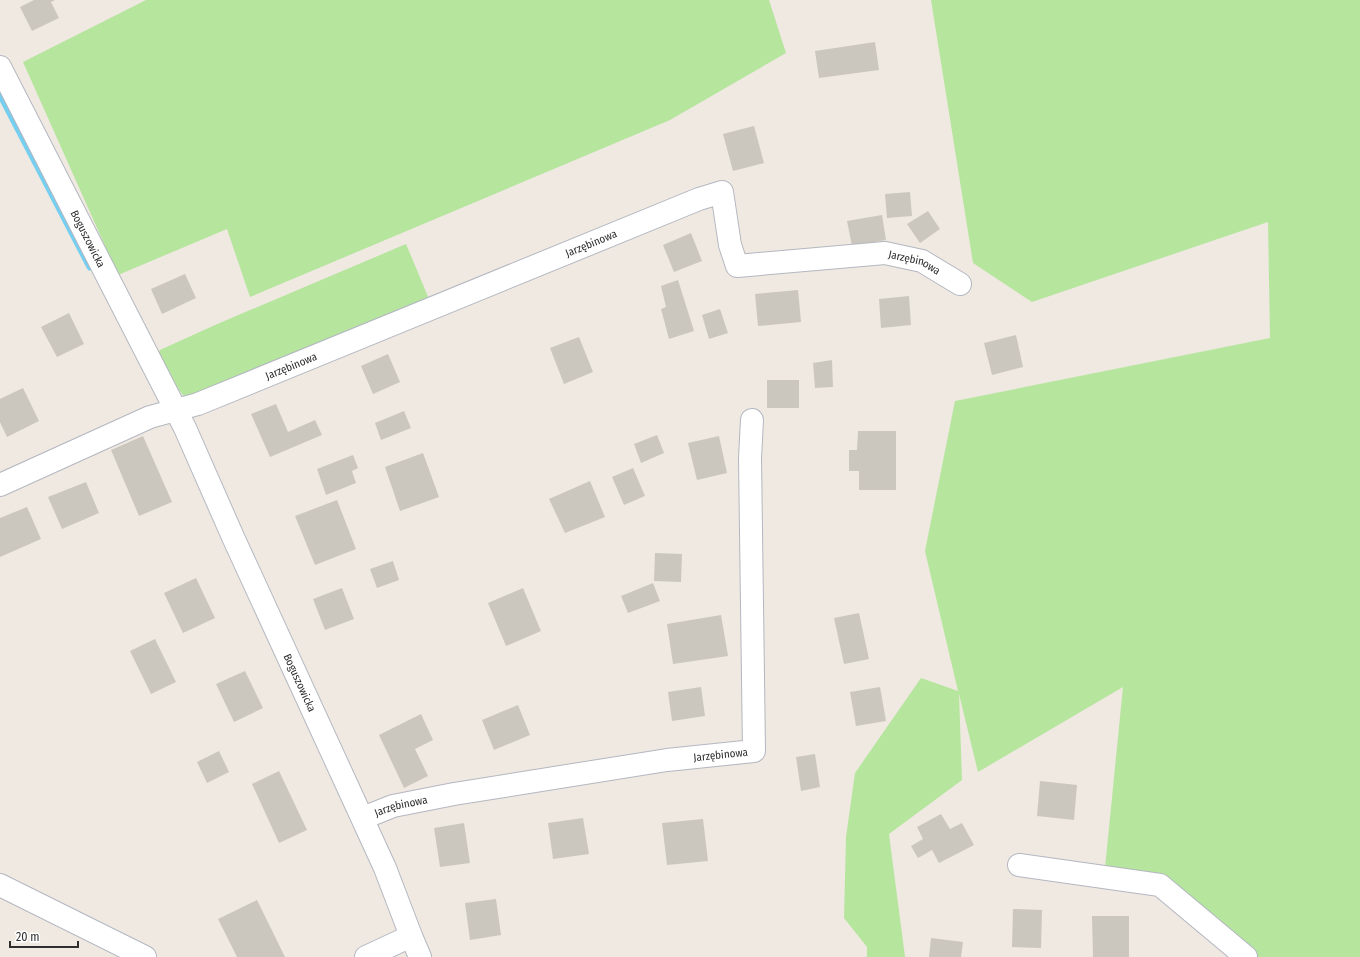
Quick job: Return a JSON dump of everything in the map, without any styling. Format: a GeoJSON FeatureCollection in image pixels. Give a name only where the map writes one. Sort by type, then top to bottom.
{"type":"FeatureCollection","features":[{"type":"Feature","properties":{"kind":"street","name":"Boguszowicka"},"geometry":{"type":"LineString","coordinates":[[0,67],[176,410],[363,818],[385,868],[410,936],[420,957]]}},
{"type":"Feature","properties":{"kind":"street","name":"Jarzębinowa"},"geometry":{"type":"LineString","coordinates":[[176,410],[205,401],[699,199],[722,192],[730,245],[737,266],[885,253],[922,261],[960,284]]}},
{"type":"Feature","properties":{"kind":"street"},"geometry":{"type":"LineString","coordinates":[[0,485],[150,417],[176,410]]}},
{"type":"Feature","properties":{"kind":"street","name":"Jarzębinowa"},"geometry":{"type":"LineString","coordinates":[[363,818],[393,806],[454,794],[667,760],[754,751],[750,458],[752,420]]}},
{"type":"Feature","properties":{"kind":"street"},"geometry":{"type":"LineString","coordinates":[[1019,865],[1160,885],[1246,957]]}},
{"type":"Feature","properties":{"kind":"street"},"geometry":{"type":"LineString","coordinates":[[0,885],[118,952],[145,957]]}},
{"type":"Feature","properties":{"kind":"street"},"geometry":{"type":"LineString","coordinates":[[366,957],[410,936]]}},
{"type":"Feature","properties":{"kind":"green space"},"geometry":{"type":"Polygon","coordinates":[[[146,0],[769,0],[786,53],[670,120],[250,297],[227,229],[118,275],[23,62],[146,0]]]}},
{"type":"Feature","properties":{"kind":"green space"},"geometry":{"type":"Polygon","coordinates":[[[931,0],[1360,0],[1360,957],[1258,957],[1163,875],[1105,868],[1123,687],[978,772],[959,694],[962,780],[889,834],[905,957],[867,957],[867,947],[844,918],[846,837],[855,773],[921,678],[958,691],[925,551],[955,401],[1270,338],[1268,222],[1032,302],[973,263],[931,0]]]}},
{"type":"Feature","properties":{"kind":"green space"},"geometry":{"type":"Polygon","coordinates":[[[406,244],[429,299],[186,399],[155,359],[160,350],[406,244]]]}},
{"type":"Feature","properties":{"kind":"building"},"geometry":{"type":"Polygon","coordinates":[[[34,0],[55,0],[51,2],[59,18],[32,31],[20,7],[34,0]]]}},
{"type":"Feature","properties":{"kind":"building"},"geometry":{"type":"Polygon","coordinates":[[[875,42],[879,70],[819,78],[815,51],[875,42]]]}},
{"type":"Feature","properties":{"kind":"building"},"geometry":{"type":"Polygon","coordinates":[[[754,126],[764,163],[733,171],[723,134],[754,126]]]}},
{"type":"Feature","properties":{"kind":"building"},"geometry":{"type":"Polygon","coordinates":[[[910,192],[912,216],[887,218],[885,194],[910,192]]]}},
{"type":"Feature","properties":{"kind":"building"},"geometry":{"type":"Polygon","coordinates":[[[928,211],[940,229],[920,243],[907,224],[928,211]]]}},
{"type":"Feature","properties":{"kind":"building"},"geometry":{"type":"Polygon","coordinates":[[[882,215],[886,240],[852,246],[847,221],[882,215]]]}},
{"type":"Feature","properties":{"kind":"building"},"geometry":{"type":"Polygon","coordinates":[[[691,233],[702,261],[674,272],[663,245],[691,233]]]}},
{"type":"Feature","properties":{"kind":"building"},"geometry":{"type":"Polygon","coordinates":[[[185,274],[196,298],[162,314],[151,289],[185,274]]]}},
{"type":"Feature","properties":{"kind":"building"},"geometry":{"type":"Polygon","coordinates":[[[678,280],[694,331],[669,339],[661,309],[666,307],[661,286],[678,280]]]}},
{"type":"Feature","properties":{"kind":"building"},"geometry":{"type":"Polygon","coordinates":[[[798,290],[801,322],[758,326],[755,294],[798,290]]]}},
{"type":"Feature","properties":{"kind":"building"},"geometry":{"type":"Polygon","coordinates":[[[909,296],[911,325],[881,328],[879,299],[909,296]]]}},
{"type":"Feature","properties":{"kind":"building"},"geometry":{"type":"Polygon","coordinates":[[[720,309],[728,333],[709,339],[702,315],[720,309]]]}},
{"type":"Feature","properties":{"kind":"building"},"geometry":{"type":"Polygon","coordinates":[[[69,313],[84,344],[57,357],[41,327],[69,313]]]}},
{"type":"Feature","properties":{"kind":"building"},"geometry":{"type":"Polygon","coordinates":[[[1016,335],[1023,367],[992,375],[984,343],[1016,335]]]}},
{"type":"Feature","properties":{"kind":"building"},"geometry":{"type":"Polygon","coordinates":[[[579,337],[593,372],[564,384],[550,348],[579,337]]]}},
{"type":"Feature","properties":{"kind":"building"},"geometry":{"type":"Polygon","coordinates":[[[388,354],[400,382],[373,394],[361,366],[388,354]]]}},
{"type":"Feature","properties":{"kind":"building"},"geometry":{"type":"Polygon","coordinates":[[[832,360],[833,387],[815,388],[813,363],[832,360]]]}},
{"type":"Feature","properties":{"kind":"building"},"geometry":{"type":"Polygon","coordinates":[[[767,380],[799,380],[799,408],[767,408],[767,380]]]}},
{"type":"Feature","properties":{"kind":"building"},"geometry":{"type":"Polygon","coordinates":[[[23,388],[39,421],[7,437],[0,422],[0,399],[23,388]]]}},
{"type":"Feature","properties":{"kind":"building"},"geometry":{"type":"Polygon","coordinates":[[[276,404],[288,432],[315,420],[322,435],[270,457],[251,414],[276,404]]]}},
{"type":"Feature","properties":{"kind":"building"},"geometry":{"type":"Polygon","coordinates":[[[404,411],[411,428],[381,440],[375,423],[404,411]]]}},
{"type":"Feature","properties":{"kind":"building"},"geometry":{"type":"Polygon","coordinates":[[[858,431],[896,431],[896,490],[859,490],[859,471],[849,471],[849,450],[857,450],[858,431]]]}},
{"type":"Feature","properties":{"kind":"building"},"geometry":{"type":"Polygon","coordinates":[[[657,435],[664,453],[641,463],[634,444],[657,435]]]}},
{"type":"Feature","properties":{"kind":"building"},"geometry":{"type":"Polygon","coordinates":[[[143,436],[172,502],[139,516],[111,450],[143,436]]]}},
{"type":"Feature","properties":{"kind":"building"},"geometry":{"type":"Polygon","coordinates":[[[719,436],[727,473],[697,480],[688,443],[719,436]]]}},
{"type":"Feature","properties":{"kind":"building"},"geometry":{"type":"Polygon","coordinates":[[[423,453],[439,497],[400,511],[385,467],[423,453]]]}},
{"type":"Feature","properties":{"kind":"building"},"geometry":{"type":"Polygon","coordinates":[[[353,455],[358,468],[352,471],[356,483],[326,495],[317,469],[353,455]]]}},
{"type":"Feature","properties":{"kind":"building"},"geometry":{"type":"Polygon","coordinates":[[[633,468],[645,496],[624,505],[612,477],[633,468]]]}},
{"type":"Feature","properties":{"kind":"building"},"geometry":{"type":"Polygon","coordinates":[[[590,481],[605,517],[565,533],[549,499],[590,481]]]}},
{"type":"Feature","properties":{"kind":"building"},"geometry":{"type":"Polygon","coordinates":[[[86,482],[99,513],[62,529],[48,497],[86,482]]]}},
{"type":"Feature","properties":{"kind":"building"},"geometry":{"type":"Polygon","coordinates":[[[337,500],[356,549],[315,565],[295,516],[337,500]]]}},
{"type":"Feature","properties":{"kind":"building"},"geometry":{"type":"Polygon","coordinates":[[[27,507],[41,539],[0,557],[0,518],[27,507]]]}},
{"type":"Feature","properties":{"kind":"building"},"geometry":{"type":"Polygon","coordinates":[[[655,553],[682,554],[681,582],[654,581],[655,553]]]}},
{"type":"Feature","properties":{"kind":"building"},"geometry":{"type":"Polygon","coordinates":[[[393,561],[399,580],[377,588],[370,569],[393,561]]]}},
{"type":"Feature","properties":{"kind":"building"},"geometry":{"type":"Polygon","coordinates":[[[196,578],[215,618],[183,633],[164,593],[196,578]]]}},
{"type":"Feature","properties":{"kind":"building"},"geometry":{"type":"Polygon","coordinates":[[[653,583],[660,601],[628,613],[621,596],[653,583]]]}},
{"type":"Feature","properties":{"kind":"building"},"geometry":{"type":"Polygon","coordinates":[[[342,588],[354,619],[325,630],[313,599],[342,588]]]}},
{"type":"Feature","properties":{"kind":"building"},"geometry":{"type":"Polygon","coordinates":[[[523,588],[541,631],[506,646],[488,603],[523,588]]]}},
{"type":"Feature","properties":{"kind":"building"},"geometry":{"type":"Polygon","coordinates":[[[859,613],[869,659],[844,664],[834,618],[859,613]]]}},
{"type":"Feature","properties":{"kind":"building"},"geometry":{"type":"Polygon","coordinates":[[[721,615],[728,656],[673,664],[667,624],[721,615]]]}},
{"type":"Feature","properties":{"kind":"building"},"geometry":{"type":"Polygon","coordinates":[[[155,639],[176,682],[151,694],[130,651],[155,639]]]}},
{"type":"Feature","properties":{"kind":"building"},"geometry":{"type":"Polygon","coordinates":[[[245,671],[263,708],[234,722],[216,684],[245,671]]]}},
{"type":"Feature","properties":{"kind":"building"},"geometry":{"type":"Polygon","coordinates":[[[701,687],[705,716],[672,721],[668,692],[701,687]]]}},
{"type":"Feature","properties":{"kind":"building"},"geometry":{"type":"Polygon","coordinates":[[[880,687],[886,721],[856,726],[850,692],[880,687]]]}},
{"type":"Feature","properties":{"kind":"building"},"geometry":{"type":"Polygon","coordinates":[[[518,705],[530,735],[494,750],[482,720],[518,705]]]}},
{"type":"Feature","properties":{"kind":"building"},"geometry":{"type":"Polygon","coordinates":[[[421,714],[433,740],[415,749],[428,776],[404,788],[379,735],[421,714]]]}},
{"type":"Feature","properties":{"kind":"building"},"geometry":{"type":"Polygon","coordinates":[[[219,751],[229,772],[207,783],[197,762],[219,751]]]}},
{"type":"Feature","properties":{"kind":"building"},"geometry":{"type":"Polygon","coordinates":[[[815,754],[820,787],[801,791],[796,757],[815,754]]]}},
{"type":"Feature","properties":{"kind":"building"},"geometry":{"type":"Polygon","coordinates":[[[279,771],[307,830],[279,843],[252,784],[279,771]]]}},
{"type":"Feature","properties":{"kind":"building"},"geometry":{"type":"Polygon","coordinates":[[[1040,781],[1077,785],[1074,820],[1037,816],[1040,781]]]}},
{"type":"Feature","properties":{"kind":"building"},"geometry":{"type":"Polygon","coordinates":[[[941,814],[950,829],[962,823],[974,845],[939,863],[932,850],[918,858],[911,846],[923,839],[917,827],[941,814]]]}},
{"type":"Feature","properties":{"kind":"building"},"geometry":{"type":"Polygon","coordinates":[[[583,818],[589,854],[553,859],[548,823],[583,818]]]}},
{"type":"Feature","properties":{"kind":"building"},"geometry":{"type":"Polygon","coordinates":[[[703,819],[708,861],[667,865],[662,823],[703,819]]]}},
{"type":"Feature","properties":{"kind":"building"},"geometry":{"type":"Polygon","coordinates":[[[464,823],[470,863],[440,867],[434,828],[464,823]]]}},
{"type":"Feature","properties":{"kind":"building"},"geometry":{"type":"Polygon","coordinates":[[[496,899],[501,935],[470,940],[465,903],[496,899]]]}},
{"type":"Feature","properties":{"kind":"building"},"geometry":{"type":"Polygon","coordinates":[[[257,900],[285,957],[237,957],[218,919],[257,900]]]}},
{"type":"Feature","properties":{"kind":"building"},"geometry":{"type":"Polygon","coordinates":[[[1013,909],[1042,910],[1041,948],[1012,947],[1013,909]]]}},
{"type":"Feature","properties":{"kind":"building"},"geometry":{"type":"Polygon","coordinates":[[[1092,916],[1129,916],[1129,957],[1093,957],[1092,916]]]}},
{"type":"Feature","properties":{"kind":"building"},"geometry":{"type":"Polygon","coordinates":[[[931,938],[963,942],[961,957],[929,957],[931,938]]]}},
{"type":"Feature","properties":{"kind":"waterway"},"geometry":{"type":"LineString","coordinates":[[0,94],[90,267]]}}]}
